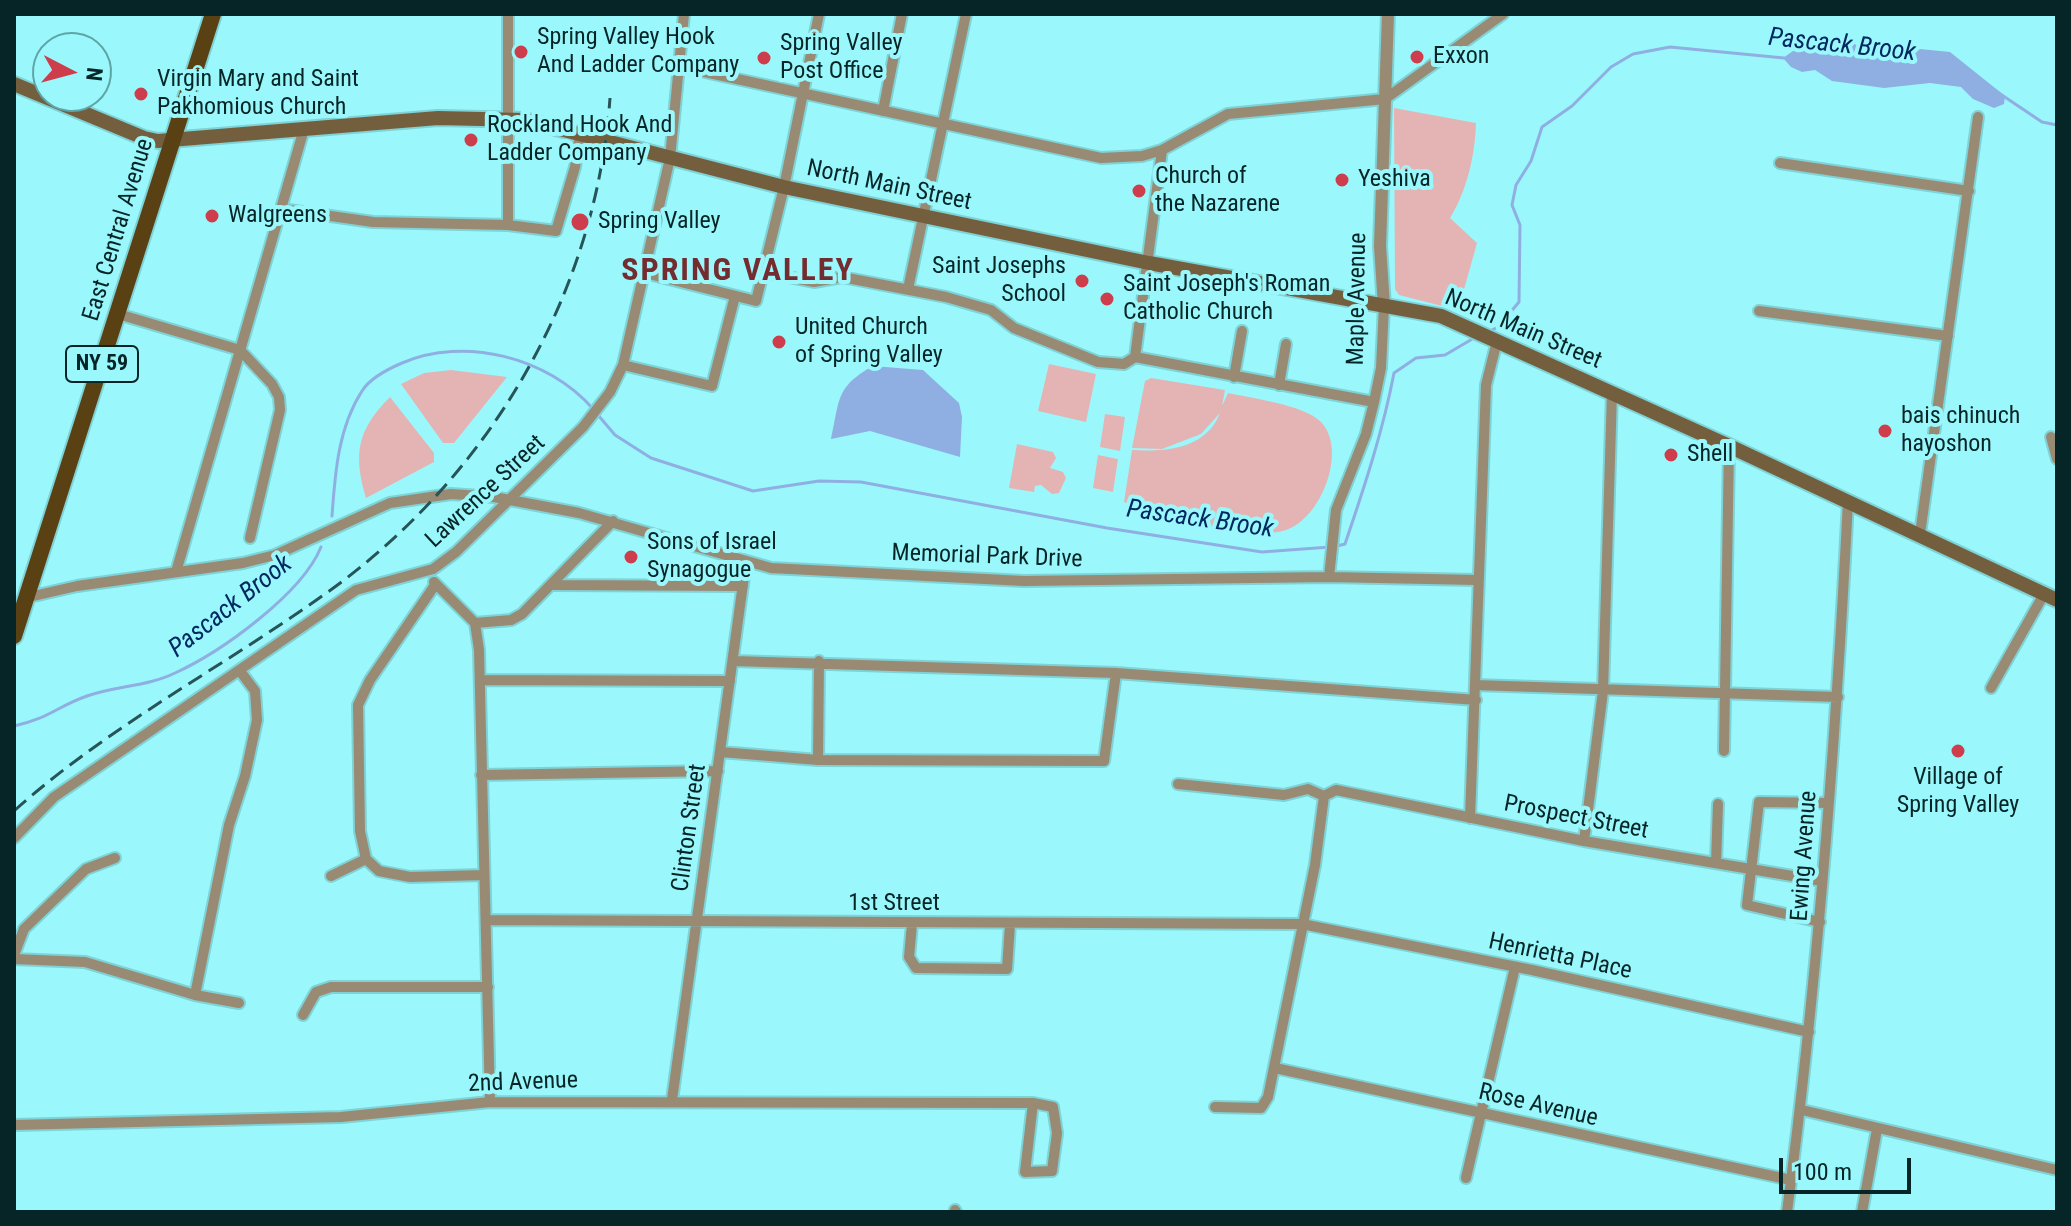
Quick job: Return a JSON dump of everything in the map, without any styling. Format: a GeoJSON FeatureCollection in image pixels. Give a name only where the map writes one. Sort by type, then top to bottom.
{"type":"FeatureCollection","features":[{"type":"Feature","properties":{"kind":"main road","name":"East Central Avenue"},"geometry":{"type":"LineString","coordinates":[[22,600],[118,314],[213,14]]}},
{"type":"Feature","properties":{"kind":"main road","name":"North Main Street"},"geometry":{"type":"LineString","coordinates":[[14,84],[144,138],[172,140],[438,118],[507,118],[784,187],[1149,263],[1441,316],[1612,392],[2051,597]]}},
{"type":"Feature","properties":{"kind":"main road","name":"NY 59"},"geometry":{"type":"LineString","coordinates":[[14,636],[22,600]]}},
{"type":"Feature","properties":{"kind":"street"},"geometry":{"type":"LineString","coordinates":[[506,14],[508,225]]}},
{"type":"Feature","properties":{"kind":"street","name":"Lawrence Street"},"geometry":{"type":"LineString","coordinates":[[14,838],[54,797],[356,590],[433,569],[456,552],[600,407],[623,365],[670,158],[684,14]]}},
{"type":"Feature","properties":{"kind":"street"},"geometry":{"type":"LineString","coordinates":[[645,273],[756,301],[784,187],[819,14]]}},
{"type":"Feature","properties":{"kind":"street"},"geometry":{"type":"LineString","coordinates":[[883,111],[902,14]]}},
{"type":"Feature","properties":{"kind":"street"},"geometry":{"type":"LineString","coordinates":[[908,289],[966,14]]}},
{"type":"Feature","properties":{"kind":"street","name":"Maple Avenue"},"geometry":{"type":"LineString","coordinates":[[1329,577],[1336,510],[1366,434],[1381,368],[1384,306],[1380,246],[1388,14]]}},
{"type":"Feature","properties":{"kind":"street"},"geometry":{"type":"LineString","coordinates":[[677,66],[1101,158],[1142,156],[1162,150],[1228,114],[1385,99],[1499,15]]}},
{"type":"Feature","properties":{"kind":"street"},"geometry":{"type":"LineString","coordinates":[[1920,534],[1978,117]]}},
{"type":"Feature","properties":{"kind":"street"},"geometry":{"type":"LineString","coordinates":[[176,572],[304,129]]}},
{"type":"Feature","properties":{"kind":"street"},"geometry":{"type":"LineString","coordinates":[[281,209],[373,222],[508,225],[556,231],[575,167],[593,137]]}},
{"type":"Feature","properties":{"kind":"street"},"geometry":{"type":"LineString","coordinates":[[1135,357],[1162,150]]}},
{"type":"Feature","properties":{"kind":"street"},"geometry":{"type":"LineString","coordinates":[[1780,163],[1969,191]]}},
{"type":"Feature","properties":{"kind":"street"},"geometry":{"type":"LineString","coordinates":[[763,272],[814,282],[842,277],[908,289],[991,310],[1014,328],[1098,362],[1124,364],[1135,357],[1374,402]]}},
{"type":"Feature","properties":{"kind":"street"},"geometry":{"type":"LineString","coordinates":[[623,365],[712,386],[735,296]]}},
{"type":"Feature","properties":{"kind":"street"},"geometry":{"type":"LineString","coordinates":[[1759,311],[1948,336]]}},
{"type":"Feature","properties":{"kind":"street"},"geometry":{"type":"LineString","coordinates":[[118,314],[240,350],[272,384],[280,410],[250,538]]}},
{"type":"Feature","properties":{"kind":"street"},"geometry":{"type":"LineString","coordinates":[[1234,377],[1242,331]]}},
{"type":"Feature","properties":{"kind":"street"},"geometry":{"type":"LineString","coordinates":[[1470,818],[1488,336]]}},
{"type":"Feature","properties":{"kind":"street"},"geometry":{"type":"LineString","coordinates":[[1279,385],[1286,344]]}},
{"type":"Feature","properties":{"kind":"street"},"geometry":{"type":"LineString","coordinates":[[1584,841],[1603,691],[1612,392]]}},
{"type":"Feature","properties":{"kind":"street"},"geometry":{"type":"LineString","coordinates":[[2051,437],[2057,459]]}},
{"type":"Feature","properties":{"kind":"street"},"geometry":{"type":"LineString","coordinates":[[1724,751],[1722,695],[1729,446]]}},
{"type":"Feature","properties":{"kind":"street","name":"Memorial Park Drive"},"geometry":{"type":"LineString","coordinates":[[22,600],[49,590],[275,555],[407,499],[451,494],[506,500],[613,521],[746,562],[786,570],[1024,581],[1329,577],[1477,580]]}},
{"type":"Feature","properties":{"kind":"street","name":"Ewing Avenue"},"geometry":{"type":"LineString","coordinates":[[1787,1212],[1802,1110],[1820,922],[1838,697],[1848,501]]}},
{"type":"Feature","properties":{"kind":"street"},"geometry":{"type":"LineString","coordinates":[[475,623],[511,620],[554,585],[613,521]]}},
{"type":"Feature","properties":{"kind":"street","name":"Clinton Street"},"geometry":{"type":"LineString","coordinates":[[672,1100],[746,562]]}},
{"type":"Feature","properties":{"kind":"street"},"geometry":{"type":"LineString","coordinates":[[433,569],[435,585],[475,623],[480,680],[490,1102]]}},
{"type":"Feature","properties":{"kind":"street"},"geometry":{"type":"LineString","coordinates":[[435,585],[370,680],[358,705],[360,831],[366,859],[379,871],[410,877],[483,875]]}},
{"type":"Feature","properties":{"kind":"street"},"geometry":{"type":"LineString","coordinates":[[554,585],[743,586]]}},
{"type":"Feature","properties":{"kind":"street"},"geometry":{"type":"LineString","coordinates":[[1991,688],[2051,597]]}},
{"type":"Feature","properties":{"kind":"street"},"geometry":{"type":"LineString","coordinates":[[734,661],[819,661],[1116,673],[1476,700]]}},
{"type":"Feature","properties":{"kind":"street"},"geometry":{"type":"LineString","coordinates":[[818,760],[819,661]]}},
{"type":"Feature","properties":{"kind":"street"},"geometry":{"type":"LineString","coordinates":[[195,995],[229,825],[245,776],[257,720],[255,691],[240,671]]}},
{"type":"Feature","properties":{"kind":"street"},"geometry":{"type":"LineString","coordinates":[[721,752],[818,760],[1104,761],[1116,673]]}},
{"type":"Feature","properties":{"kind":"street"},"geometry":{"type":"LineString","coordinates":[[480,680],[730,681]]}},
{"type":"Feature","properties":{"kind":"street"},"geometry":{"type":"LineString","coordinates":[[1475,685],[1838,697]]}},
{"type":"Feature","properties":{"kind":"street"},"geometry":{"type":"LineString","coordinates":[[481,775],[718,771]]}},
{"type":"Feature","properties":{"kind":"street","name":"Prospect Street"},"geometry":{"type":"LineString","coordinates":[[1178,784],[1284,795],[1308,789],[1324,796],[1336,790],[1584,841],[1822,881]]}},
{"type":"Feature","properties":{"kind":"street"},"geometry":{"type":"LineString","coordinates":[[1215,1107],[1261,1108],[1268,1097],[1315,865],[1324,796]]}},
{"type":"Feature","properties":{"kind":"street"},"geometry":{"type":"LineString","coordinates":[[1820,922],[1747,905],[1759,802],[1829,803]]}},
{"type":"Feature","properties":{"kind":"street"},"geometry":{"type":"LineString","coordinates":[[1716,863],[1718,804]]}},
{"type":"Feature","properties":{"kind":"street"},"geometry":{"type":"LineString","coordinates":[[115,858],[86,869],[24,929],[14,957],[85,962],[195,995],[239,1003]]}},
{"type":"Feature","properties":{"kind":"street"},"geometry":{"type":"LineString","coordinates":[[331,876],[366,859]]}},
{"type":"Feature","properties":{"kind":"street","name":"1st Street"},"geometry":{"type":"LineString","coordinates":[[486,920],[697,924],[1302,924]]}},
{"type":"Feature","properties":{"kind":"street"},"geometry":{"type":"LineString","coordinates":[[912,924],[909,957],[916,968],[1007,969],[1010,924]]}},
{"type":"Feature","properties":{"kind":"street","name":"Henrietta Place"},"geometry":{"type":"LineString","coordinates":[[1302,924],[1809,1032]]}},
{"type":"Feature","properties":{"kind":"street"},"geometry":{"type":"LineString","coordinates":[[1466,1178],[1515,967]]}},
{"type":"Feature","properties":{"kind":"street"},"geometry":{"type":"LineString","coordinates":[[303,1015],[316,992],[331,987],[488,987]]}},
{"type":"Feature","properties":{"kind":"street","name":"Rose Avenue"},"geometry":{"type":"LineString","coordinates":[[1275,1068],[1791,1180]]}},
{"type":"Feature","properties":{"kind":"street","name":"2nd Avenue"},"geometry":{"type":"LineString","coordinates":[[14,1125],[341,1117],[490,1102],[1033,1103]]}},
{"type":"Feature","properties":{"kind":"street"},"geometry":{"type":"LineString","coordinates":[[1033,1103],[1053,1107],[1057,1133],[1052,1171],[1025,1172],[1033,1103]]}},
{"type":"Feature","properties":{"kind":"street"},"geometry":{"type":"LineString","coordinates":[[1802,1110],[2057,1170]]}},
{"type":"Feature","properties":{"kind":"street"},"geometry":{"type":"LineString","coordinates":[[1862,1212],[1877,1129]]}},
{"type":"Feature","properties":{"kind":"shaded area"},"geometry":{"type":"Polygon","coordinates":[[[1394,108],[1476,123],[1469,172],[1450,218],[1477,243],[1463,293],[1450,308],[1399,295],[1395,289],[1394,108]]]}},
{"type":"Feature","properties":{"kind":"shaded area"},"geometry":{"type":"Polygon","coordinates":[[[1049,364],[1096,374],[1086,422],[1038,411],[1049,364]]]}},
{"type":"Feature","properties":{"kind":"shaded area"},"geometry":{"type":"Polygon","coordinates":[[[451,370],[507,377],[454,443],[443,443],[401,384],[424,373],[451,370]]]}},
{"type":"Feature","properties":{"kind":"shaded area"},"geometry":{"type":"Polygon","coordinates":[[[1151,378],[1225,390],[1222,406],[1228,393],[1291,407],[1321,422],[1329,434],[1331,466],[1320,498],[1310,512],[1286,530],[1250,533],[1181,521],[1124,502],[1132,450],[1171,449],[1184,446],[1205,434],[1220,413],[1201,434],[1162,449],[1132,448],[1145,381],[1151,378]]]}},
{"type":"Feature","properties":{"kind":"shaded area"},"geometry":{"type":"Polygon","coordinates":[[[390,397],[434,453],[434,462],[366,498],[360,468],[361,443],[370,421],[390,397]]]}},
{"type":"Feature","properties":{"kind":"shaded area"},"geometry":{"type":"Polygon","coordinates":[[[1105,414],[1125,417],[1120,451],[1100,447],[1105,414]]]}},
{"type":"Feature","properties":{"kind":"shaded area"},"geometry":{"type":"Polygon","coordinates":[[[1017,444],[1053,452],[1056,458],[1050,468],[1063,472],[1066,478],[1059,493],[1052,494],[1041,485],[1035,486],[1034,492],[1009,488],[1017,444]]]}},
{"type":"Feature","properties":{"kind":"shaded area"},"geometry":{"type":"Polygon","coordinates":[[[1098,455],[1118,459],[1113,492],[1093,488],[1098,455]]]}},
{"type":"Feature","properties":{"kind":"water"},"geometry":{"type":"Polygon","coordinates":[[[1846,39],[1870,53],[1920,49],[1950,52],[2005,96],[2004,104],[1994,108],[1973,99],[1961,87],[1930,83],[1884,88],[1832,81],[1815,70],[1802,72],[1791,67],[1783,58],[1803,44],[1846,39]]]}},
{"type":"Feature","properties":{"kind":"water"},"geometry":{"type":"Polygon","coordinates":[[[873,366],[923,370],[959,403],[962,417],[960,457],[870,431],[831,439],[838,404],[845,388],[873,366]]]}},
{"type":"Feature","properties":{"kind":"waterway","name":"Pascack Brook"},"geometry":{"type":"LineString","coordinates":[[1488,332],[1498,327],[1519,302],[1520,225],[1512,205],[1516,185],[1531,161],[1542,127],[1572,106],[1611,67],[1633,54],[1670,47],[1784,58]]}},
{"type":"Feature","properties":{"kind":"waterway","name":"Pascack Brook"},"geometry":{"type":"LineString","coordinates":[[1978,79],[2042,122],[2057,125]]}},
{"type":"Feature","properties":{"kind":"waterway","name":"Pascack Brook"},"geometry":{"type":"LineString","coordinates":[[1337,546],[1345,544],[1359,502],[1379,438],[1394,373],[1416,358],[1445,355],[1474,338]]}},
{"type":"Feature","properties":{"kind":"waterway","name":"Pascack Brook"},"geometry":{"type":"LineString","coordinates":[[332,516],[339,452],[354,405],[370,382],[402,363],[452,351],[504,356],[553,376],[593,409]]}},
{"type":"Feature","properties":{"kind":"waterway","name":"Pascack Brook"},"geometry":{"type":"LineString","coordinates":[[598,415],[615,435],[651,458],[753,491],[819,481],[861,482],[1107,528],[1262,552],[1330,547]]}},
{"type":"Feature","properties":{"kind":"waterway","name":"Pascack Brook"},"geometry":{"type":"LineString","coordinates":[[14,726],[36,720],[87,696],[154,681],[215,651],[279,602],[297,584],[321,547]]}},
{"type":"Feature","properties":{"kind":"railway"},"geometry":{"type":"LineString","coordinates":[[14,811],[90,750],[332,589],[389,543],[440,491],[486,435],[525,374],[558,309],[583,241],[601,171],[610,98]]}},
{"type":"Feature","properties":{"kind":"place","name":"Spring Valley Hook And Ladder Company"},"geometry":{"type":"Point","coordinates":[521,52]}},
{"type":"Feature","properties":{"kind":"place","name":"Exxon"},"geometry":{"type":"Point","coordinates":[1417,57]}},
{"type":"Feature","properties":{"kind":"place","name":"Spring Valley Post Office"},"geometry":{"type":"Point","coordinates":[764,58]}},
{"type":"Feature","properties":{"kind":"place","name":"Virgin Mary and Saint Pakhomious Church"},"geometry":{"type":"Point","coordinates":[141,94]}},
{"type":"Feature","properties":{"kind":"place","name":"Rockland Hook And Ladder Company"},"geometry":{"type":"Point","coordinates":[471,140]}},
{"type":"Feature","properties":{"kind":"place","name":"Yeshiva"},"geometry":{"type":"Point","coordinates":[1342,180]}},
{"type":"Feature","properties":{"kind":"place","name":"Church of the Nazarene"},"geometry":{"type":"Point","coordinates":[1139,191]}},
{"type":"Feature","properties":{"kind":"place","name":"Walgreens"},"geometry":{"type":"Point","coordinates":[212,216]}},
{"type":"Feature","properties":{"kind":"place","name":"Spring Valley"},"geometry":{"type":"Point","coordinates":[580,222]}},
{"type":"Feature","properties":{"kind":"place","name":"Saint Josephs School"},"geometry":{"type":"Point","coordinates":[1082,281]}},
{"type":"Feature","properties":{"kind":"place","name":"Saint Joseph's Roman Catholic Church"},"geometry":{"type":"Point","coordinates":[1107,299]}},
{"type":"Feature","properties":{"kind":"place","name":"United Church of Spring Valley"},"geometry":{"type":"Point","coordinates":[779,342]}},
{"type":"Feature","properties":{"kind":"place","name":"bais chinuch hayoshon"},"geometry":{"type":"Point","coordinates":[1885,431]}},
{"type":"Feature","properties":{"kind":"place","name":"Shell"},"geometry":{"type":"Point","coordinates":[1671,455]}},
{"type":"Feature","properties":{"kind":"place","name":"Sons of Israel Synagogue"},"geometry":{"type":"Point","coordinates":[631,557]}},
{"type":"Feature","properties":{"kind":"place","name":"Village of Spring Valley"},"geometry":{"type":"Point","coordinates":[1958,751]}},
{"type":"Feature","properties":{"kind":"district","name":"SPRING VALLEY"},"geometry":{"type":"Point","coordinates":[738,272]}}]}
